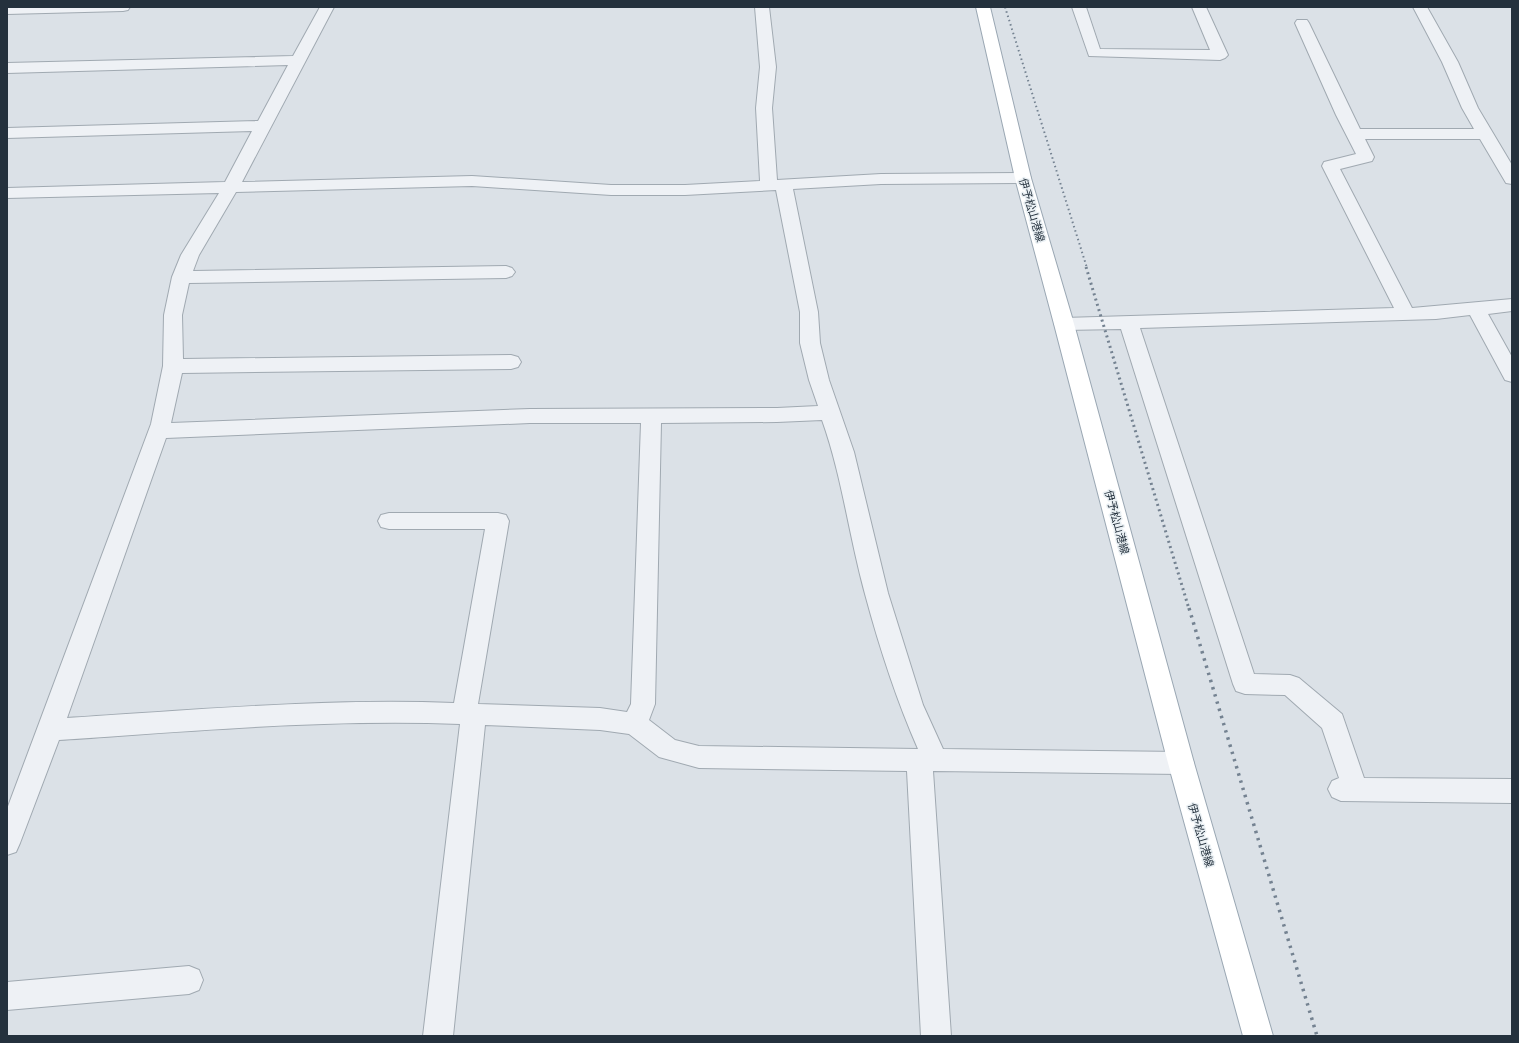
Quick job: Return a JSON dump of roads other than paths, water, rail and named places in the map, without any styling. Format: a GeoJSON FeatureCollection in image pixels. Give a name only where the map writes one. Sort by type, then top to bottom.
{"type":"FeatureCollection","features":[{"type":"Feature","properties":{"kind":"main road","name":"伊予松山港線"},"geometry":{"type":"LineString","coordinates":[[983,7],[1023,178],[1064,324],[1180,764],[1258,1036]]}},
{"type":"Feature","properties":{"kind":"street"},"geometry":{"type":"LineString","coordinates":[[7,10],[123,7]]}},
{"type":"Feature","properties":{"kind":"street"},"geometry":{"type":"LineString","coordinates":[[8,833],[50,730],[159,431],[173,366],[173,315],[181,276],[190,255],[230,188],[327,7]]}},
{"type":"Feature","properties":{"kind":"street"},"geometry":{"type":"LineString","coordinates":[[762,7],[768,66],[764,108],[776,185],[809,312],[810,343],[820,380],[844,452],[876,594],[927,760],[936,1036]]}},
{"type":"Feature","properties":{"kind":"street"},"geometry":{"type":"LineString","coordinates":[[1079,7],[1094,53],[1220,55],[1199,7]]}},
{"type":"Feature","properties":{"kind":"street"},"geometry":{"type":"LineString","coordinates":[[1420,7],[1450,62],[1470,108],[1512,179]]}},
{"type":"Feature","properties":{"kind":"street"},"geometry":{"type":"LineString","coordinates":[[1302,23],[1354,134],[1366,156],[1330,166],[1406,314]]}},
{"type":"Feature","properties":{"kind":"street"},"geometry":{"type":"LineString","coordinates":[[7,68],[298,60]]}},
{"type":"Feature","properties":{"kind":"street"},"geometry":{"type":"LineString","coordinates":[[7,133],[263,126]]}},
{"type":"Feature","properties":{"kind":"street"},"geometry":{"type":"LineString","coordinates":[[1354,134],[1485,134]]}},
{"type":"Feature","properties":{"kind":"street"},"geometry":{"type":"LineString","coordinates":[[7,193],[472,181],[611,190],[685,190],[881,179],[1023,178]]}},
{"type":"Feature","properties":{"kind":"street"},"geometry":{"type":"LineString","coordinates":[[181,276],[506,271]]}},
{"type":"Feature","properties":{"kind":"street"},"geometry":{"type":"LineString","coordinates":[[1064,324],[1406,314],[1477,310],[1512,305]]}},
{"type":"Feature","properties":{"kind":"street"},"geometry":{"type":"LineString","coordinates":[[1477,310],[1512,375]]}},
{"type":"Feature","properties":{"kind":"street"},"geometry":{"type":"LineString","coordinates":[[1129,323],[1245,684],[1290,685],[1333,722],[1347,789],[1512,792]]}},
{"type":"Feature","properties":{"kind":"street"},"geometry":{"type":"LineString","coordinates":[[173,366],[511,362]]}},
{"type":"Feature","properties":{"kind":"street"},"geometry":{"type":"LineString","coordinates":[[159,431],[530,416],[777,415],[830,412]]}},
{"type":"Feature","properties":{"kind":"street"},"geometry":{"type":"LineString","coordinates":[[635,724],[643,704],[651,416]]}},
{"type":"Feature","properties":{"kind":"street"},"geometry":{"type":"LineString","coordinates":[[389,521],[498,521],[469,715],[438,1036]]}},
{"type":"Feature","properties":{"kind":"street"},"geometry":{"type":"LineString","coordinates":[[50,730],[283,715],[410,712],[600,719],[635,724],[668,749],[699,757],[1180,764]]}},
{"type":"Feature","properties":{"kind":"street"},"geometry":{"type":"LineString","coordinates":[[7,996],[188,980]]}},
{"type":"Feature","properties":{"kind":"railway"},"geometry":{"type":"LineString","coordinates":[[1005,7],[1087,268]]}},
{"type":"Feature","properties":{"kind":"railway"},"geometry":{"type":"LineString","coordinates":[[1086,267],[1189,609]]}},
{"type":"Feature","properties":{"kind":"railway"},"geometry":{"type":"LineString","coordinates":[[1189,608],[1317,1036]]}}]}
